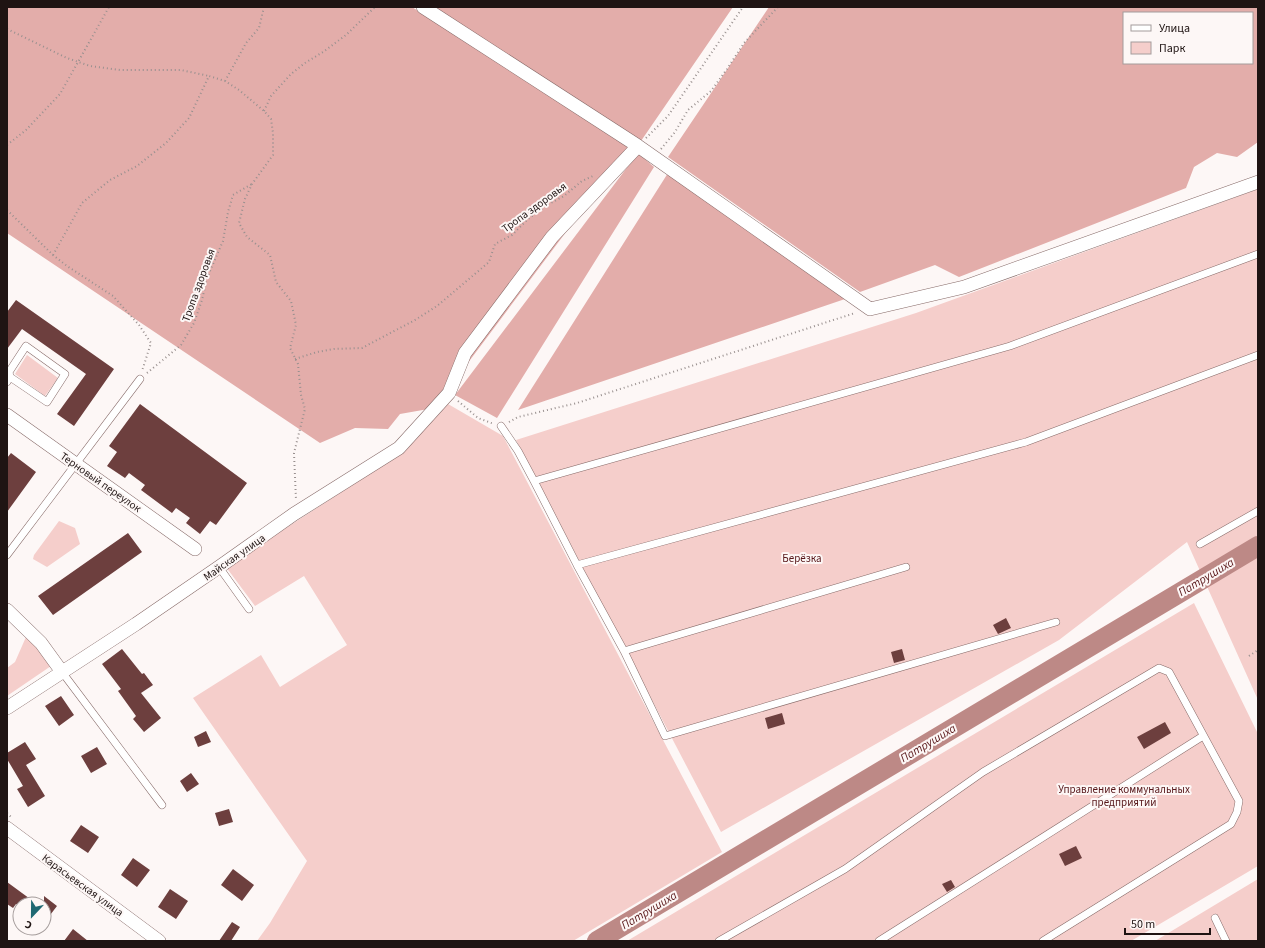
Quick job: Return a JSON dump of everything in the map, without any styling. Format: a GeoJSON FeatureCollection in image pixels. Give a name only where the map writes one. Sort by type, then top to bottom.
{"type":"FeatureCollection","features":[{"type":"Feature","properties":{"kind":"street"},"geometry":{"type":"LineString","coordinates":[[423,7],[638,146],[870,309],[964,287],[1258,182]]}},
{"type":"Feature","properties":{"kind":"street"},"geometry":{"type":"LineString","coordinates":[[449,393],[465,353],[548,243],[638,146]]}},
{"type":"Feature","properties":{"kind":"street","name":"Майская улица"},"geometry":{"type":"LineString","coordinates":[[7,708],[219,567],[298,512],[399,448],[449,393]]}},
{"type":"Feature","properties":{"kind":"street","name":"Терновый переулок"},"geometry":{"type":"LineString","coordinates":[[7,415],[195,549]]}},
{"type":"Feature","properties":{"kind":"street"},"geometry":{"type":"LineString","coordinates":[[7,610],[41,643],[62,672]]}},
{"type":"Feature","properties":{"kind":"street","name":"Карасьевская улица"},"geometry":{"type":"LineString","coordinates":[[7,828],[159,941]]}},
{"type":"Feature","properties":{"kind":"lane"},"geometry":{"type":"LineString","coordinates":[[534,481],[1010,346],[1258,254]]}},
{"type":"Feature","properties":{"kind":"lane"},"geometry":{"type":"LineString","coordinates":[[26,346],[65,374],[47,402],[9,379],[9,372],[26,346]]}},
{"type":"Feature","properties":{"kind":"lane"},"geometry":{"type":"LineString","coordinates":[[577,565],[1026,442],[1258,355]]}},
{"type":"Feature","properties":{"kind":"lane"},"geometry":{"type":"LineString","coordinates":[[7,555],[140,379]]}},
{"type":"Feature","properties":{"kind":"lane"},"geometry":{"type":"LineString","coordinates":[[501,426],[518,451],[577,565],[624,651],[665,736],[1056,622]]}},
{"type":"Feature","properties":{"kind":"lane"},"geometry":{"type":"LineString","coordinates":[[1200,544],[1258,511]]}},
{"type":"Feature","properties":{"kind":"lane"},"geometry":{"type":"LineString","coordinates":[[219,567],[249,609]]}},
{"type":"Feature","properties":{"kind":"lane"},"geometry":{"type":"LineString","coordinates":[[624,651],[906,567]]}},
{"type":"Feature","properties":{"kind":"lane"},"geometry":{"type":"LineString","coordinates":[[719,941],[845,869],[983,772],[1159,668],[1169,672],[1239,801],[1237,812],[1231,824],[1043,941]]}},
{"type":"Feature","properties":{"kind":"lane"},"geometry":{"type":"LineString","coordinates":[[62,672],[162,805]]}},
{"type":"Feature","properties":{"kind":"lane"},"geometry":{"type":"LineString","coordinates":[[879,941],[1203,736]]}},
{"type":"Feature","properties":{"kind":"lane"},"geometry":{"type":"LineString","coordinates":[[1215,918],[1226,941]]}},
{"type":"Feature","properties":{"kind":"path"},"geometry":{"type":"LineString","coordinates":[[7,145],[26,130],[60,94],[96,27],[109,7]]}},
{"type":"Feature","properties":{"kind":"path"},"geometry":{"type":"LineString","coordinates":[[225,81],[246,43],[259,28],[264,7]]}},
{"type":"Feature","properties":{"kind":"path"},"geometry":{"type":"LineString","coordinates":[[264,111],[271,96],[291,74],[346,35],[376,7]]}},
{"type":"Feature","properties":{"kind":"path"},"geometry":{"type":"LineString","coordinates":[[638,146],[668,116],[743,7]]}},
{"type":"Feature","properties":{"kind":"path"},"geometry":{"type":"LineString","coordinates":[[654,158],[675,132],[688,110],[710,91],[744,43],[778,7]]}},
{"type":"Feature","properties":{"kind":"path","name":"Тропа здоровья"},"geometry":{"type":"LineString","coordinates":[[7,29],[67,58],[90,66],[120,70],[180,70],[225,81],[239,90],[264,111],[270,119],[273,133],[273,155],[252,184],[245,199],[239,223],[246,237],[270,256],[276,282],[291,301],[296,324],[290,348],[298,364],[301,395],[305,409],[294,453],[295,494],[298,512]]}},
{"type":"Feature","properties":{"kind":"path"},"geometry":{"type":"LineString","coordinates":[[52,255],[82,202],[110,180],[137,166],[166,143],[189,118],[209,76]]}},
{"type":"Feature","properties":{"kind":"path","name":"Тропа здоровья"},"geometry":{"type":"LineString","coordinates":[[295,359],[322,351],[362,348],[415,320],[437,306],[489,262],[495,244],[512,235],[528,219],[547,205],[564,196],[594,175]]}},
{"type":"Feature","properties":{"kind":"path","name":"Тропа здоровья"},"geometry":{"type":"LineString","coordinates":[[140,379],[181,345],[194,323],[202,300],[207,278],[223,241],[228,212],[233,195],[252,184]]}},
{"type":"Feature","properties":{"kind":"path"},"geometry":{"type":"LineString","coordinates":[[7,210],[52,255],[113,296],[139,325],[151,343],[140,379]]}},
{"type":"Feature","properties":{"kind":"path"},"geometry":{"type":"LineString","coordinates":[[449,393],[478,418],[501,426],[518,417],[577,403],[849,314],[870,309]]}},
{"type":"Feature","properties":{"kind":"path"},"geometry":{"type":"LineString","coordinates":[[1249,656],[1258,650]]}},
{"type":"Feature","properties":{"kind":"green space","name":"Берёзка"},"geometry":{"type":"Polygon","coordinates":[[[1258,189],[1258,700],[1187,542],[1059,640],[721,832],[516,440],[916,313],[1258,189]]]}},
{"type":"Feature","properties":{"kind":"green space"},"geometry":{"type":"Polygon","coordinates":[[[27,355],[58,378],[45,396],[15,374],[27,355]]]}},
{"type":"Feature","properties":{"kind":"green space"},"geometry":{"type":"Polygon","coordinates":[[[448,404],[503,436],[722,852],[573,941],[257,941],[270,923],[307,861],[193,698],[261,655],[280,687],[347,645],[304,576],[255,606],[226,567],[403,452],[448,404]]]}},
{"type":"Feature","properties":{"kind":"green space"},"geometry":{"type":"Polygon","coordinates":[[[59,521],[75,528],[80,544],[47,567],[33,559],[34,555],[59,521]]]}},
{"type":"Feature","properties":{"kind":"green space","name":"Управление коммунальных предприятий"},"geometry":{"type":"Polygon","coordinates":[[[1194,603],[1258,734],[1258,866],[1131,941],[627,941],[1194,603]]]}},
{"type":"Feature","properties":{"kind":"green space"},"geometry":{"type":"Polygon","coordinates":[[[26,637],[34,643],[51,666],[7,696],[7,668],[15,662],[26,637]]]}},
{"type":"Feature","properties":{"kind":"green space"},"geometry":{"type":"Polygon","coordinates":[[[1258,879],[1258,941],[1155,941],[1258,879]]]}},
{"type":"Feature","properties":{"kind":"shaded area"},"geometry":{"type":"Polygon","coordinates":[[[7,7],[412,7],[629,148],[434,408],[400,414],[388,429],[355,428],[320,443],[7,233],[7,7]]]}},
{"type":"Feature","properties":{"kind":"shaded area"},"geometry":{"type":"Polygon","coordinates":[[[433,7],[733,7],[641,141],[433,7]]]}},
{"type":"Feature","properties":{"kind":"shaded area"},"geometry":{"type":"Polygon","coordinates":[[[769,7],[1258,7],[1258,142],[1237,157],[1217,153],[1194,167],[1186,188],[959,277],[935,265],[860,292],[668,157],[769,7]]]}},
{"type":"Feature","properties":{"kind":"shaded area"},"geometry":{"type":"Polygon","coordinates":[[[638,153],[654,167],[497,418],[455,395],[638,153]]]}},
{"type":"Feature","properties":{"kind":"shaded area"},"geometry":{"type":"Polygon","coordinates":[[[668,173],[845,299],[518,410],[668,173]]]}},
{"type":"Feature","properties":{"kind":"building"},"geometry":{"type":"Polygon","coordinates":[[[16,300],[114,369],[74,426],[57,414],[86,374],[22,329],[7,349],[7,312],[16,300]]]}},
{"type":"Feature","properties":{"kind":"building"},"geometry":{"type":"Polygon","coordinates":[[[140,404],[247,483],[216,525],[210,521],[200,534],[186,523],[190,518],[176,508],[172,513],[141,490],[145,485],[129,473],[125,478],[107,466],[117,452],[109,446],[140,404]]]}},
{"type":"Feature","properties":{"kind":"building"},"geometry":{"type":"Polygon","coordinates":[[[11,453],[36,472],[7,512],[7,458],[11,453]]]}},
{"type":"Feature","properties":{"kind":"building"},"geometry":{"type":"Polygon","coordinates":[[[128,533],[142,552],[53,615],[38,596],[128,533]]]}},
{"type":"Feature","properties":{"kind":"building"},"geometry":{"type":"Polygon","coordinates":[[[1006,618],[1011,628],[998,634],[993,625],[1006,618]]]}},
{"type":"Feature","properties":{"kind":"building"},"geometry":{"type":"Polygon","coordinates":[[[122,649],[153,685],[141,693],[161,718],[144,732],[133,719],[136,716],[118,691],[121,689],[102,664],[122,649]]]}},
{"type":"Feature","properties":{"kind":"building"},"geometry":{"type":"Polygon","coordinates":[[[902,649],[905,660],[894,663],[891,652],[902,649]]]}},
{"type":"Feature","properties":{"kind":"building"},"geometry":{"type":"Polygon","coordinates":[[[61,696],[74,715],[59,726],[45,706],[61,696]]]}},
{"type":"Feature","properties":{"kind":"building"},"geometry":{"type":"Polygon","coordinates":[[[782,713],[785,724],[768,729],[765,718],[782,713]]]}},
{"type":"Feature","properties":{"kind":"building"},"geometry":{"type":"Polygon","coordinates":[[[1165,722],[1171,733],[1144,749],[1137,737],[1165,722]]]}},
{"type":"Feature","properties":{"kind":"building"},"geometry":{"type":"Polygon","coordinates":[[[206,731],[211,742],[198,747],[194,737],[206,731]]]}},
{"type":"Feature","properties":{"kind":"building"},"geometry":{"type":"Polygon","coordinates":[[[25,742],[36,759],[26,765],[45,796],[28,807],[17,789],[23,786],[7,759],[7,753],[25,742]]]}},
{"type":"Feature","properties":{"kind":"building"},"geometry":{"type":"Polygon","coordinates":[[[97,747],[107,764],[91,773],[81,756],[97,747]]]}},
{"type":"Feature","properties":{"kind":"building"},"geometry":{"type":"Polygon","coordinates":[[[191,773],[199,784],[187,792],[180,781],[191,773]]]}},
{"type":"Feature","properties":{"kind":"building"},"geometry":{"type":"Polygon","coordinates":[[[229,809],[233,822],[219,826],[215,813],[229,809]]]}},
{"type":"Feature","properties":{"kind":"building"},"geometry":{"type":"Polygon","coordinates":[[[81,825],[99,837],[88,853],[70,841],[81,825]]]}},
{"type":"Feature","properties":{"kind":"building"},"geometry":{"type":"Polygon","coordinates":[[[1076,846],[1082,858],[1065,866],[1059,854],[1076,846]]]}},
{"type":"Feature","properties":{"kind":"building"},"geometry":{"type":"Polygon","coordinates":[[[133,858],[150,870],[137,887],[121,875],[133,858]]]}},
{"type":"Feature","properties":{"kind":"building"},"geometry":{"type":"Polygon","coordinates":[[[233,869],[254,885],[242,901],[221,885],[233,869]]]}},
{"type":"Feature","properties":{"kind":"building"},"geometry":{"type":"Polygon","coordinates":[[[951,880],[955,887],[947,892],[942,884],[951,880]]]}},
{"type":"Feature","properties":{"kind":"building"},"geometry":{"type":"Polygon","coordinates":[[[7,882],[26,896],[12,896],[12,907],[7,904],[7,882]]]}},
{"type":"Feature","properties":{"kind":"building"},"geometry":{"type":"Polygon","coordinates":[[[170,889],[188,901],[176,919],[158,907],[170,889]]]}},
{"type":"Feature","properties":{"kind":"building"},"geometry":{"type":"Polygon","coordinates":[[[52,902],[57,906],[52,913],[52,902]]]}},
{"type":"Feature","properties":{"kind":"building"},"geometry":{"type":"Polygon","coordinates":[[[232,922],[240,927],[231,941],[219,941],[232,922]]]}},
{"type":"Feature","properties":{"kind":"building"},"geometry":{"type":"Polygon","coordinates":[[[73,929],[88,941],[64,941],[73,929]]]}},
{"type":"Feature","properties":{"kind":"waterway","name":"Патрушиха"},"geometry":{"type":"LineString","coordinates":[[597,941],[1258,546]]}}]}
